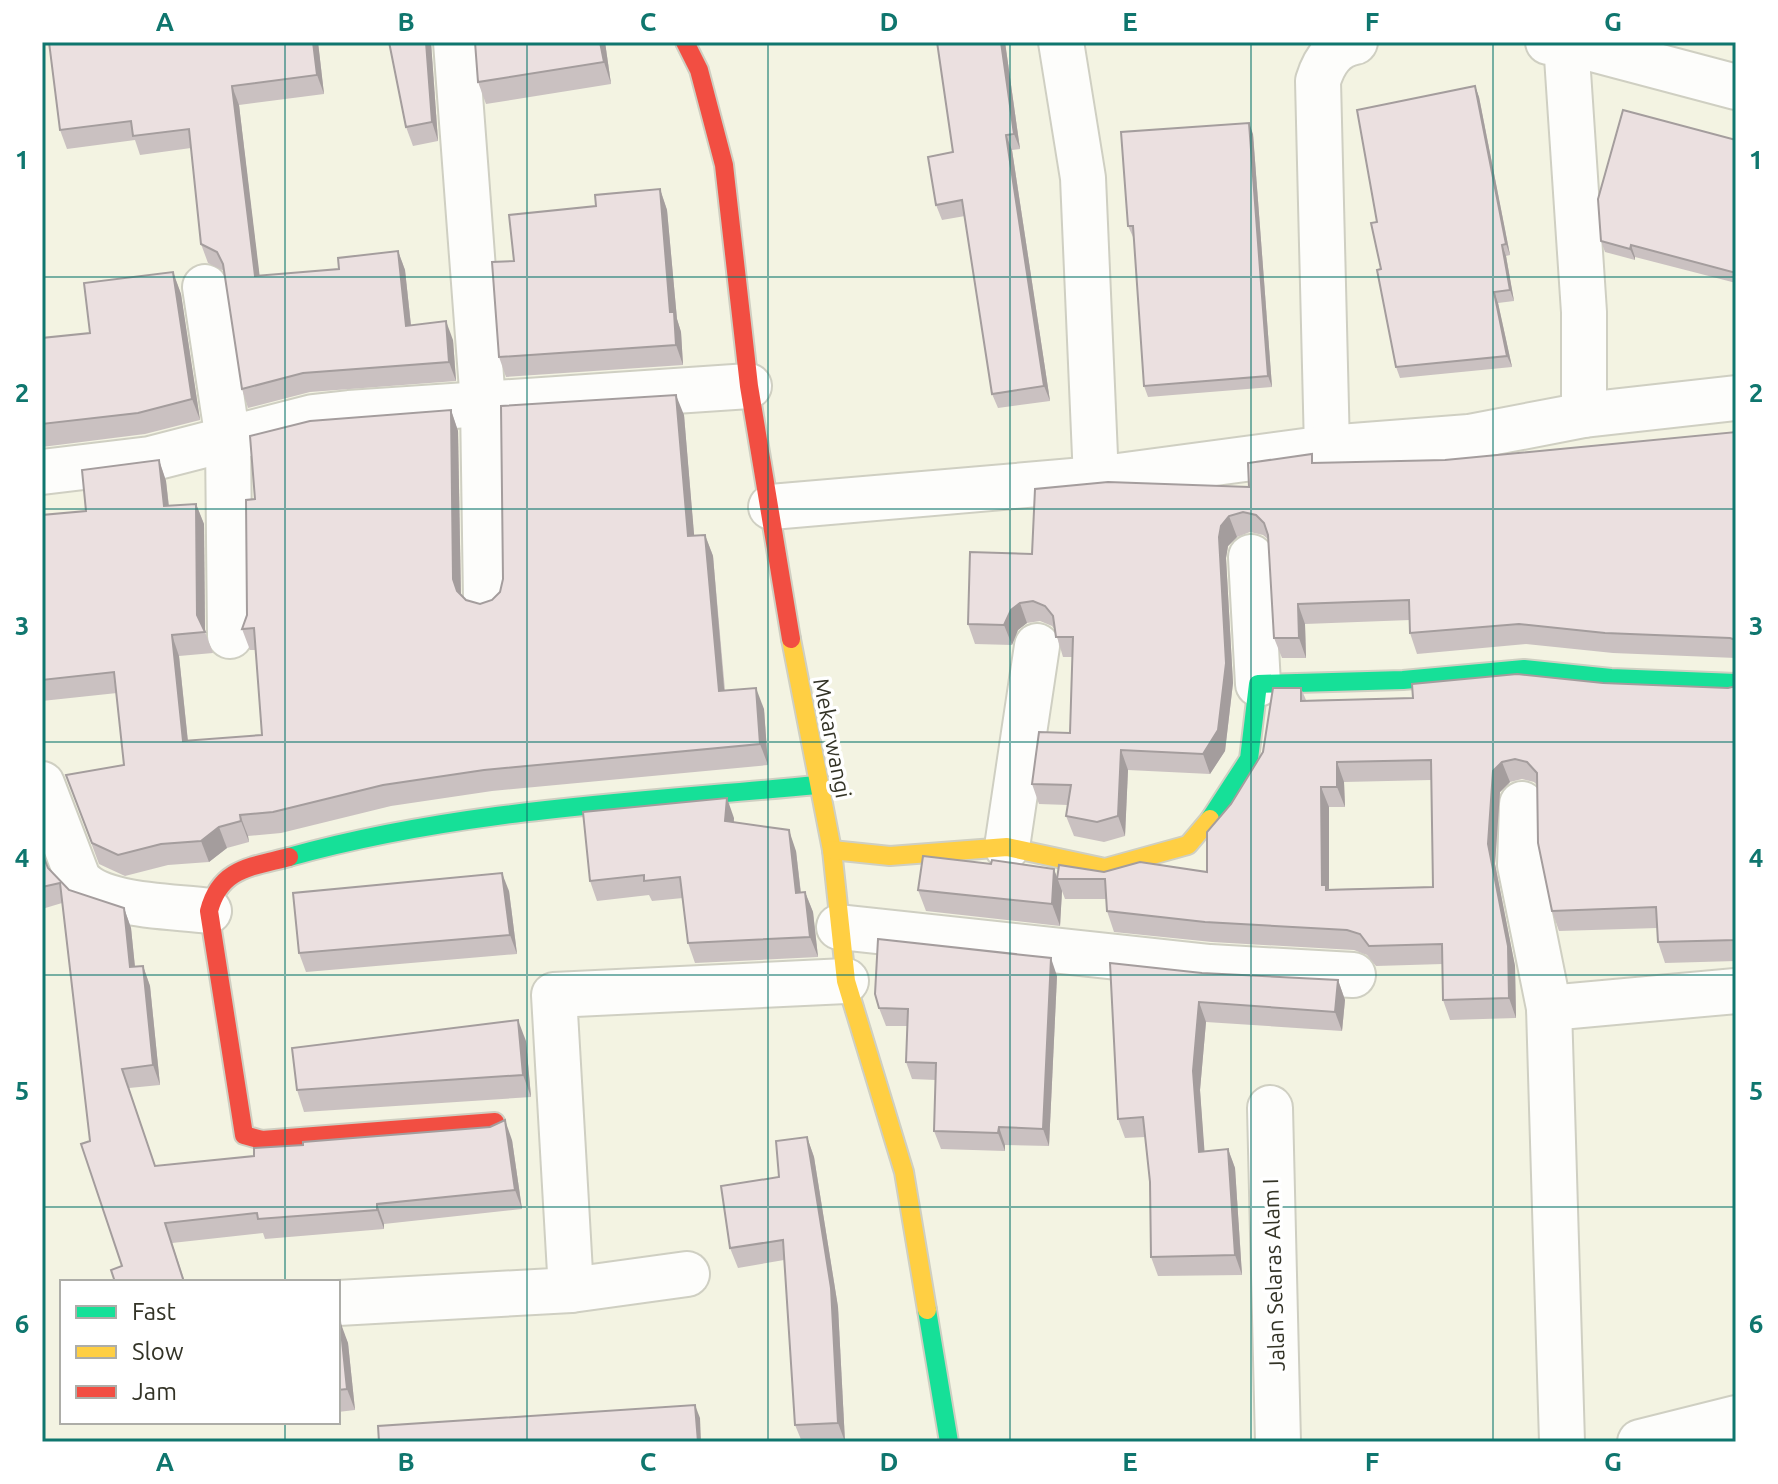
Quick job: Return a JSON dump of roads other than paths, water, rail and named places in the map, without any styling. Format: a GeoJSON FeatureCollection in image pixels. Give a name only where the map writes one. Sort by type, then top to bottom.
{"type":"FeatureCollection","features":[{"type":"Feature","properties":{"kind":"street"},"geometry":{"type":"LineString","coordinates":[[456,42],[483,403],[486,600]]}},
{"type":"Feature","properties":{"kind":"street","name":"Mekarwangi"},"geometry":{"type":"LineString","coordinates":[[685,42],[699,70],[724,165],[749,386],[771,507],[778,575],[832,850],[846,981],[904,1172],[949,1442]]}},
{"type":"Feature","properties":{"kind":"street"},"geometry":{"type":"LineString","coordinates":[[1061,42],[1083,178],[1096,479]]}},
{"type":"Feature","properties":{"kind":"street"},"geometry":{"type":"LineString","coordinates":[[1327,448],[1318,81],[1323,64],[1342,44],[1355,42]]}},
{"type":"Feature","properties":{"kind":"street"},"geometry":{"type":"LineString","coordinates":[[1548,42],[1566,42],[1736,87]]}},
{"type":"Feature","properties":{"kind":"street"},"geometry":{"type":"LineString","coordinates":[[1566,42],[1584,312],[1584,415]]}},
{"type":"Feature","properties":{"kind":"street"},"geometry":{"type":"LineString","coordinates":[[205,287],[228,440],[230,636]]}},
{"type":"Feature","properties":{"kind":"street"},"geometry":{"type":"LineString","coordinates":[[42,472],[150,459],[313,417],[749,386]]}},
{"type":"Feature","properties":{"kind":"street"},"geometry":{"type":"LineString","coordinates":[[771,507],[1096,479],[1327,448],[1469,437],[1584,415],[1736,398]]}},
{"type":"Feature","properties":{"kind":"street"},"geometry":{"type":"LineString","coordinates":[[832,850],[890,856],[1007,847],[1105,868],[1188,845],[1217,811],[1249,759],[1258,684],[1251,557]]}},
{"type":"Feature","properties":{"kind":"street"},"geometry":{"type":"LineString","coordinates":[[1007,847],[1037,646]]}},
{"type":"Feature","properties":{"kind":"street"},"geometry":{"type":"LineString","coordinates":[[1258,684],[1403,680],[1524,669],[1611,678],[1736,683]]}},
{"type":"Feature","properties":{"kind":"street"},"geometry":{"type":"LineString","coordinates":[[42,784],[78,878],[86,890],[104,897],[209,911]]}},
{"type":"Feature","properties":{"kind":"street"},"geometry":{"type":"LineString","coordinates":[[495,1122],[262,1140],[244,1135],[209,911],[214,892],[234,872],[360,837],[494,816],[817,785]]}},
{"type":"Feature","properties":{"kind":"street"},"geometry":{"type":"LineString","coordinates":[[1522,804],[1520,865],[1549,1008],[1562,1442]]}},
{"type":"Feature","properties":{"kind":"street"},"geometry":{"type":"LineString","coordinates":[[839,927],[1210,967],[1353,975]]}},
{"type":"Feature","properties":{"kind":"street"},"geometry":{"type":"LineString","coordinates":[[571,1290],[554,995],[846,981]]}},
{"type":"Feature","properties":{"kind":"street"},"geometry":{"type":"LineString","coordinates":[[1549,1008],[1736,991]]}},
{"type":"Feature","properties":{"kind":"street","name":"Jalan Selaras Alam I"},"geometry":{"type":"LineString","coordinates":[[1270,1108],[1278,1442]]}},
{"type":"Feature","properties":{"kind":"street"},"geometry":{"type":"LineString","coordinates":[[340,1303],[571,1290],[687,1274]]}},
{"type":"Feature","properties":{"kind":"street"},"geometry":{"type":"LineString","coordinates":[[1640,1442],[1736,1418]]}}]}
